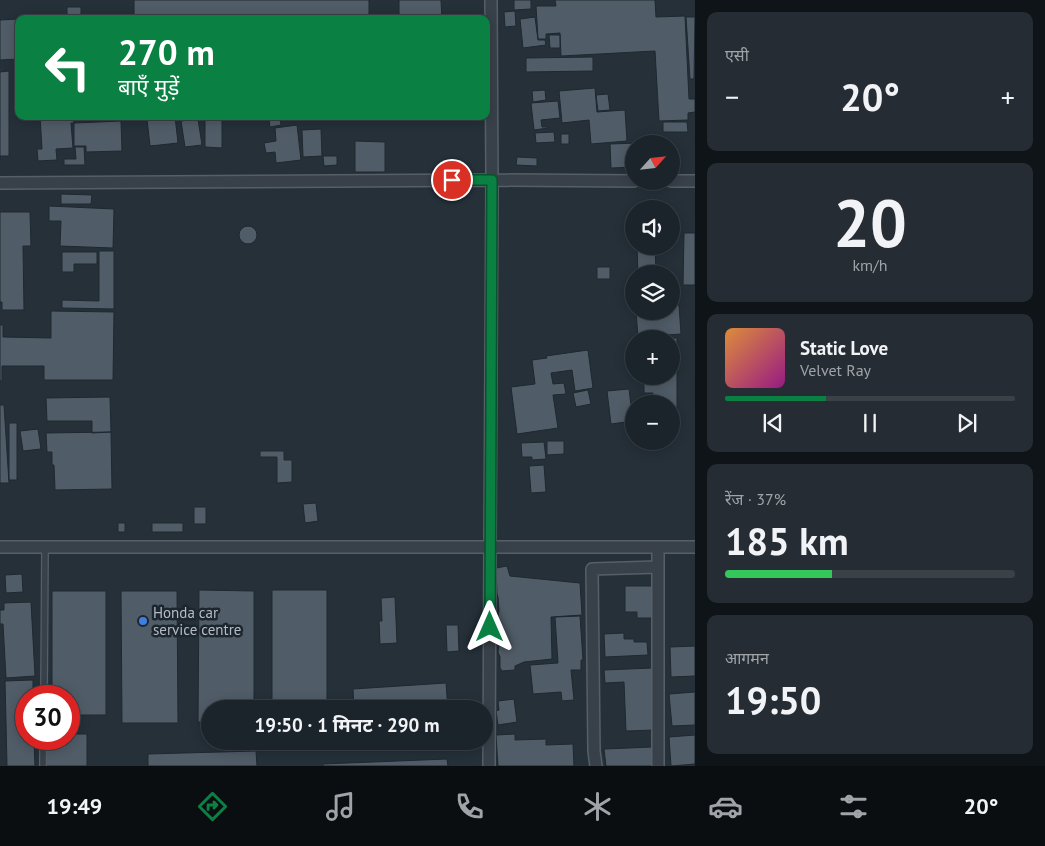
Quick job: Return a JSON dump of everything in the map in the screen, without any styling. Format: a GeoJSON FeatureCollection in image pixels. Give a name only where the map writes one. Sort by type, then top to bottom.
{"type":"FeatureCollection","features":[{"type":"Feature","properties":{"kind":"street"},"geometry":{"type":"LineString","coordinates":[[489,766],[491,0]]}},
{"type":"Feature","properties":{"kind":"street"},"geometry":{"type":"LineString","coordinates":[[0,182],[625,181]]}},
{"type":"Feature","properties":{"kind":"street"},"geometry":{"type":"LineString","coordinates":[[680,181],[695,181]]}},
{"type":"Feature","properties":{"kind":"street"},"geometry":{"type":"LineString","coordinates":[[0,547],[695,548]]}},
{"type":"Feature","properties":{"kind":"street"},"geometry":{"type":"LineString","coordinates":[[658,548],[658,766]]}},
{"type":"Feature","properties":{"kind":"street"},"geometry":{"type":"LineString","coordinates":[[596,766],[594,751],[592,569],[658,567]]}},
{"type":"Feature","properties":{"kind":"lane"},"geometry":{"type":"LineString","coordinates":[[44,685],[45,548]]}},
{"type":"Feature","properties":{"kind":"lane"},"geometry":{"type":"LineString","coordinates":[[43,750],[43,766]]}},
{"type":"Feature","properties":{"kind":"building"},"geometry":{"type":"Polygon","coordinates":[[[134,0],[369,0],[369,15],[134,15],[134,0]]]}},
{"type":"Feature","properties":{"kind":"building"},"geometry":{"type":"Polygon","coordinates":[[[399,0],[441,0],[442,15],[399,15],[399,0]]]}},
{"type":"Feature","properties":{"kind":"building"},"geometry":{"type":"Polygon","coordinates":[[[514,0],[531,0],[531,9],[514,10],[514,0]]]}},
{"type":"Feature","properties":{"kind":"building"},"geometry":{"type":"Polygon","coordinates":[[[555,0],[655,0],[656,17],[685,16],[689,99],[695,99],[695,112],[688,113],[688,120],[659,121],[655,51],[561,56],[560,33],[546,34],[546,39],[538,39],[536,6],[556,6],[555,0]]]}},
{"type":"Feature","properties":{"kind":"building"},"geometry":{"type":"Polygon","coordinates":[[[67,7],[81,7],[81,15],[67,15],[67,7]]]}},
{"type":"Feature","properties":{"kind":"building"},"geometry":{"type":"Polygon","coordinates":[[[515,11],[516,26],[505,27],[504,12],[515,11]]]}},
{"type":"Feature","properties":{"kind":"building"},"geometry":{"type":"Polygon","coordinates":[[[535,17],[538,40],[545,40],[546,45],[523,48],[520,19],[535,17]]]}},
{"type":"Feature","properties":{"kind":"building"},"geometry":{"type":"Polygon","coordinates":[[[686,17],[695,17],[694,79],[690,79],[686,17]]]}},
{"type":"Feature","properties":{"kind":"building"},"geometry":{"type":"Polygon","coordinates":[[[15,19],[15,59],[0,60],[0,20],[15,19]]]}},
{"type":"Feature","properties":{"kind":"building"},"geometry":{"type":"Polygon","coordinates":[[[549,35],[560,35],[560,48],[550,48],[549,35]]]}},
{"type":"Feature","properties":{"kind":"building"},"geometry":{"type":"Polygon","coordinates":[[[593,57],[593,71],[526,72],[526,58],[593,57]]]}},
{"type":"Feature","properties":{"kind":"building"},"geometry":{"type":"Polygon","coordinates":[[[9,71],[9,156],[0,156],[0,72],[9,71]]]}},
{"type":"Feature","properties":{"kind":"building"},"geometry":{"type":"Polygon","coordinates":[[[595,88],[597,112],[625,110],[627,135],[625,135],[625,141],[591,144],[589,120],[562,123],[559,91],[595,88]]]}},
{"type":"Feature","properties":{"kind":"building"},"geometry":{"type":"Polygon","coordinates":[[[545,90],[546,100],[533,102],[532,91],[545,90]]]}},
{"type":"Feature","properties":{"kind":"building"},"geometry":{"type":"Polygon","coordinates":[[[608,94],[610,110],[598,111],[596,95],[608,94]]]}},
{"type":"Feature","properties":{"kind":"building"},"geometry":{"type":"Polygon","coordinates":[[[558,101],[560,118],[541,120],[542,127],[548,128],[534,130],[531,103],[558,101]]]}},
{"type":"Feature","properties":{"kind":"building"},"geometry":{"type":"Polygon","coordinates":[[[40,120],[74,120],[74,123],[71,123],[73,148],[56,149],[57,160],[38,161],[37,149],[42,149],[40,120]]]}},
{"type":"Feature","properties":{"kind":"building"},"geometry":{"type":"Polygon","coordinates":[[[147,120],[175,120],[178,143],[150,146],[147,120]]]}},
{"type":"Feature","properties":{"kind":"building"},"geometry":{"type":"Polygon","coordinates":[[[198,120],[202,145],[185,147],[181,121],[198,120]]]}},
{"type":"Feature","properties":{"kind":"building"},"geometry":{"type":"Polygon","coordinates":[[[205,120],[222,120],[222,148],[205,147],[205,120]]]}},
{"type":"Feature","properties":{"kind":"building"},"geometry":{"type":"Polygon","coordinates":[[[269,120],[280,120],[281,125],[270,127],[269,120]]]}},
{"type":"Feature","properties":{"kind":"building"},"geometry":{"type":"Polygon","coordinates":[[[121,121],[122,151],[86,152],[86,146],[74,146],[74,123],[121,121]]]}},
{"type":"Feature","properties":{"kind":"building"},"geometry":{"type":"Polygon","coordinates":[[[663,122],[687,122],[688,132],[663,132],[663,122]]]}},
{"type":"Feature","properties":{"kind":"building"},"geometry":{"type":"Polygon","coordinates":[[[297,125],[301,160],[276,163],[275,152],[266,153],[264,143],[276,141],[275,128],[297,125]]]}},
{"type":"Feature","properties":{"kind":"building"},"geometry":{"type":"Polygon","coordinates":[[[321,129],[322,156],[303,157],[302,130],[321,129]]]}},
{"type":"Feature","properties":{"kind":"building"},"geometry":{"type":"Polygon","coordinates":[[[554,132],[555,142],[536,143],[535,133],[554,132]]]}},
{"type":"Feature","properties":{"kind":"building"},"geometry":{"type":"Polygon","coordinates":[[[561,134],[569,134],[569,144],[561,144],[561,134]]]}},
{"type":"Feature","properties":{"kind":"building"},"geometry":{"type":"Polygon","coordinates":[[[355,141],[385,142],[385,172],[355,172],[355,141]]]}},
{"type":"Feature","properties":{"kind":"building"},"geometry":{"type":"Polygon","coordinates":[[[625,143],[625,167],[611,168],[610,144],[625,143]]]}},
{"type":"Feature","properties":{"kind":"building"},"geometry":{"type":"Polygon","coordinates":[[[75,147],[84,147],[85,165],[64,165],[64,159],[76,159],[75,147]]]}},
{"type":"Feature","properties":{"kind":"building"},"geometry":{"type":"Polygon","coordinates":[[[323,156],[337,156],[337,165],[324,166],[323,156]]]}},
{"type":"Feature","properties":{"kind":"building"},"geometry":{"type":"Polygon","coordinates":[[[517,157],[537,158],[537,166],[516,165],[517,157]]]}},
{"type":"Feature","properties":{"kind":"building"},"geometry":{"type":"Polygon","coordinates":[[[61,194],[92,195],[91,204],[61,204],[61,194]]]}},
{"type":"Feature","properties":{"kind":"building"},"geometry":{"type":"Polygon","coordinates":[[[49,206],[114,209],[113,248],[60,246],[61,221],[49,221],[49,206]]]}},
{"type":"Feature","properties":{"kind":"building"},"geometry":{"type":"Polygon","coordinates":[[[0,212],[30,212],[31,246],[23,246],[24,310],[2,310],[2,302],[0,302],[0,212]]]}},
{"type":"Feature","properties":{"kind":"building"},"geometry":{"type":"Polygon","coordinates":[[[248,226],[254,229],[257,235],[254,241],[248,244],[242,241],[239,235],[242,229],[248,226]]]}},
{"type":"Feature","properties":{"kind":"building"},"geometry":{"type":"Polygon","coordinates":[[[684,233],[695,233],[695,285],[683,285],[684,233]]]}},
{"type":"Feature","properties":{"kind":"building"},"geometry":{"type":"Polygon","coordinates":[[[99,251],[114,251],[114,309],[62,308],[62,300],[99,301],[99,251]]]}},
{"type":"Feature","properties":{"kind":"building"},"geometry":{"type":"Polygon","coordinates":[[[62,252],[97,252],[97,264],[74,264],[74,272],[62,272],[62,252]]]}},
{"type":"Feature","properties":{"kind":"building"},"geometry":{"type":"Polygon","coordinates":[[[637,255],[655,255],[656,265],[638,265],[637,255]]]}},
{"type":"Feature","properties":{"kind":"building"},"geometry":{"type":"Polygon","coordinates":[[[597,267],[610,267],[610,279],[597,279],[597,267]]]}},
{"type":"Feature","properties":{"kind":"building"},"geometry":{"type":"Polygon","coordinates":[[[51,311],[114,312],[113,380],[44,380],[44,366],[2,366],[2,381],[0,381],[0,325],[3,325],[3,337],[51,338],[51,311]]]}},
{"type":"Feature","properties":{"kind":"building"},"geometry":{"type":"Polygon","coordinates":[[[637,320],[680,320],[681,334],[680,330],[637,330],[637,320]]]}},
{"type":"Feature","properties":{"kind":"building"},"geometry":{"type":"Polygon","coordinates":[[[588,350],[593,388],[575,391],[572,370],[551,373],[553,384],[564,383],[566,394],[553,395],[558,428],[517,434],[511,387],[535,384],[532,360],[588,350]]]}},
{"type":"Feature","properties":{"kind":"building"},"geometry":{"type":"Polygon","coordinates":[[[644,385],[677,385],[677,395],[644,393],[644,385]]]}},
{"type":"Feature","properties":{"kind":"building"},"geometry":{"type":"Polygon","coordinates":[[[629,389],[630,395],[625,395],[625,422],[611,424],[607,391],[629,389]]]}},
{"type":"Feature","properties":{"kind":"building"},"geometry":{"type":"Polygon","coordinates":[[[588,390],[591,404],[576,407],[573,393],[588,390]]]}},
{"type":"Feature","properties":{"kind":"building"},"geometry":{"type":"Polygon","coordinates":[[[110,397],[111,432],[92,433],[92,421],[47,421],[46,398],[110,397]]]}},
{"type":"Feature","properties":{"kind":"building"},"geometry":{"type":"Polygon","coordinates":[[[0,405],[4,405],[9,483],[0,483],[0,405]]]}},
{"type":"Feature","properties":{"kind":"building"},"geometry":{"type":"Polygon","coordinates":[[[9,423],[17,423],[17,480],[9,480],[9,423]]]}},
{"type":"Feature","properties":{"kind":"building"},"geometry":{"type":"Polygon","coordinates":[[[38,429],[41,449],[23,451],[20,431],[38,429]]]}},
{"type":"Feature","properties":{"kind":"building"},"geometry":{"type":"Polygon","coordinates":[[[111,432],[112,489],[55,490],[52,452],[47,452],[46,433],[111,432]]]}},
{"type":"Feature","properties":{"kind":"building"},"geometry":{"type":"Polygon","coordinates":[[[547,441],[564,441],[564,454],[547,455],[547,441]]]}},
{"type":"Feature","properties":{"kind":"building"},"geometry":{"type":"Polygon","coordinates":[[[544,442],[546,459],[532,460],[532,457],[522,457],[521,443],[544,442]]]}},
{"type":"Feature","properties":{"kind":"building"},"geometry":{"type":"Polygon","coordinates":[[[260,451],[284,451],[284,460],[292,460],[292,482],[277,483],[277,457],[260,457],[260,451]]]}},
{"type":"Feature","properties":{"kind":"building"},"geometry":{"type":"Polygon","coordinates":[[[544,465],[546,492],[531,493],[529,466],[544,465]]]}},
{"type":"Feature","properties":{"kind":"building"},"geometry":{"type":"Polygon","coordinates":[[[316,503],[318,521],[305,523],[303,504],[316,503]]]}},
{"type":"Feature","properties":{"kind":"building"},"geometry":{"type":"Polygon","coordinates":[[[194,507],[206,507],[206,524],[194,524],[194,507]]]}},
{"type":"Feature","properties":{"kind":"building"},"geometry":{"type":"Polygon","coordinates":[[[118,523],[125,523],[125,532],[118,532],[118,523]]]}},
{"type":"Feature","properties":{"kind":"building"},"geometry":{"type":"Polygon","coordinates":[[[152,523],[183,523],[183,532],[152,532],[152,523]]]}},
{"type":"Feature","properties":{"kind":"building"},"geometry":{"type":"Polygon","coordinates":[[[507,566],[510,576],[580,583],[582,615],[551,617],[552,659],[524,662],[515,666],[515,670],[502,671],[498,652],[497,620],[499,611],[496,568],[507,566]]]}},
{"type":"Feature","properties":{"kind":"building"},"geometry":{"type":"Polygon","coordinates":[[[22,574],[23,592],[6,593],[5,575],[22,574]]]}},
{"type":"Feature","properties":{"kind":"building"},"geometry":{"type":"Polygon","coordinates":[[[625,586],[654,586],[654,618],[637,618],[637,612],[625,612],[625,586]]]}},
{"type":"Feature","properties":{"kind":"building"},"geometry":{"type":"Polygon","coordinates":[[[199,590],[254,591],[254,700],[201,700],[201,722],[198,722],[199,590]]]}},
{"type":"Feature","properties":{"kind":"building"},"geometry":{"type":"Polygon","coordinates":[[[272,590],[327,590],[327,700],[272,700],[272,590]]]}},
{"type":"Feature","properties":{"kind":"building"},"geometry":{"type":"Polygon","coordinates":[[[52,591],[106,591],[106,715],[80,715],[80,685],[52,685],[52,591]]]}},
{"type":"Feature","properties":{"kind":"building"},"geometry":{"type":"Polygon","coordinates":[[[121,591],[177,591],[178,723],[122,723],[121,591]]]}},
{"type":"Feature","properties":{"kind":"building"},"geometry":{"type":"Polygon","coordinates":[[[395,597],[397,643],[380,644],[381,598],[395,597]]]}},
{"type":"Feature","properties":{"kind":"building"},"geometry":{"type":"Polygon","coordinates":[[[31,602],[35,676],[6,678],[3,624],[0,624],[0,610],[4,610],[4,603],[31,602]]]}},
{"type":"Feature","properties":{"kind":"building"},"geometry":{"type":"Polygon","coordinates":[[[580,616],[583,660],[581,660],[581,670],[571,670],[574,700],[562,701],[561,692],[533,694],[530,665],[558,663],[555,617],[580,616]]]}},
{"type":"Feature","properties":{"kind":"building"},"geometry":{"type":"Polygon","coordinates":[[[446,625],[458,625],[459,651],[447,652],[446,625]]]}},
{"type":"Feature","properties":{"kind":"building"},"geometry":{"type":"Polygon","coordinates":[[[624,633],[624,639],[634,639],[634,642],[647,642],[648,655],[605,657],[604,634],[624,633]]]}},
{"type":"Feature","properties":{"kind":"building"},"geometry":{"type":"Polygon","coordinates":[[[695,646],[695,676],[671,677],[670,647],[695,646]]]}},
{"type":"Feature","properties":{"kind":"building"},"geometry":{"type":"Polygon","coordinates":[[[652,668],[655,730],[626,731],[624,682],[605,683],[604,670],[652,668]]]}},
{"type":"Feature","properties":{"kind":"building"},"geometry":{"type":"Polygon","coordinates":[[[33,680],[33,685],[15,685],[15,750],[34,750],[35,766],[7,766],[5,681],[33,680]]]}},
{"type":"Feature","properties":{"kind":"building"},"geometry":{"type":"Polygon","coordinates":[[[446,683],[447,700],[354,700],[353,689],[446,683]]]}},
{"type":"Feature","properties":{"kind":"building"},"geometry":{"type":"Polygon","coordinates":[[[695,692],[695,725],[672,726],[669,694],[695,692]]]}},
{"type":"Feature","properties":{"kind":"building"},"geometry":{"type":"Polygon","coordinates":[[[514,699],[517,722],[498,725],[496,711],[499,710],[498,701],[514,699]]]}},
{"type":"Feature","properties":{"kind":"building"},"geometry":{"type":"Polygon","coordinates":[[[80,734],[87,734],[87,766],[46,766],[46,750],[80,750],[80,734]]]}},
{"type":"Feature","properties":{"kind":"building"},"geometry":{"type":"Polygon","coordinates":[[[515,734],[515,740],[546,739],[546,745],[573,744],[574,766],[498,766],[496,735],[515,734]]]}},
{"type":"Feature","properties":{"kind":"building"},"geometry":{"type":"Polygon","coordinates":[[[695,735],[695,764],[671,766],[669,737],[695,735]]]}},
{"type":"Feature","properties":{"kind":"building"},"geometry":{"type":"Polygon","coordinates":[[[652,747],[653,766],[606,766],[604,749],[652,747]]]}},
{"type":"Feature","properties":{"kind":"building"},"geometry":{"type":"Polygon","coordinates":[[[256,751],[257,766],[148,766],[148,754],[256,751]]]}},
{"type":"Feature","properties":{"kind":"building"},"geometry":{"type":"Polygon","coordinates":[[[447,759],[448,766],[323,766],[323,764],[447,759]]]}},
{"type":"Feature","properties":{"kind":"place","name":"Honda car service centre"},"geometry":{"type":"Point","coordinates":[143,621]}},
{"type":"Feature","properties":{"kind":"route"},"geometry":{"type":"LineString","coordinates":[[452,180],[492,180],[490,627]]}}]}
